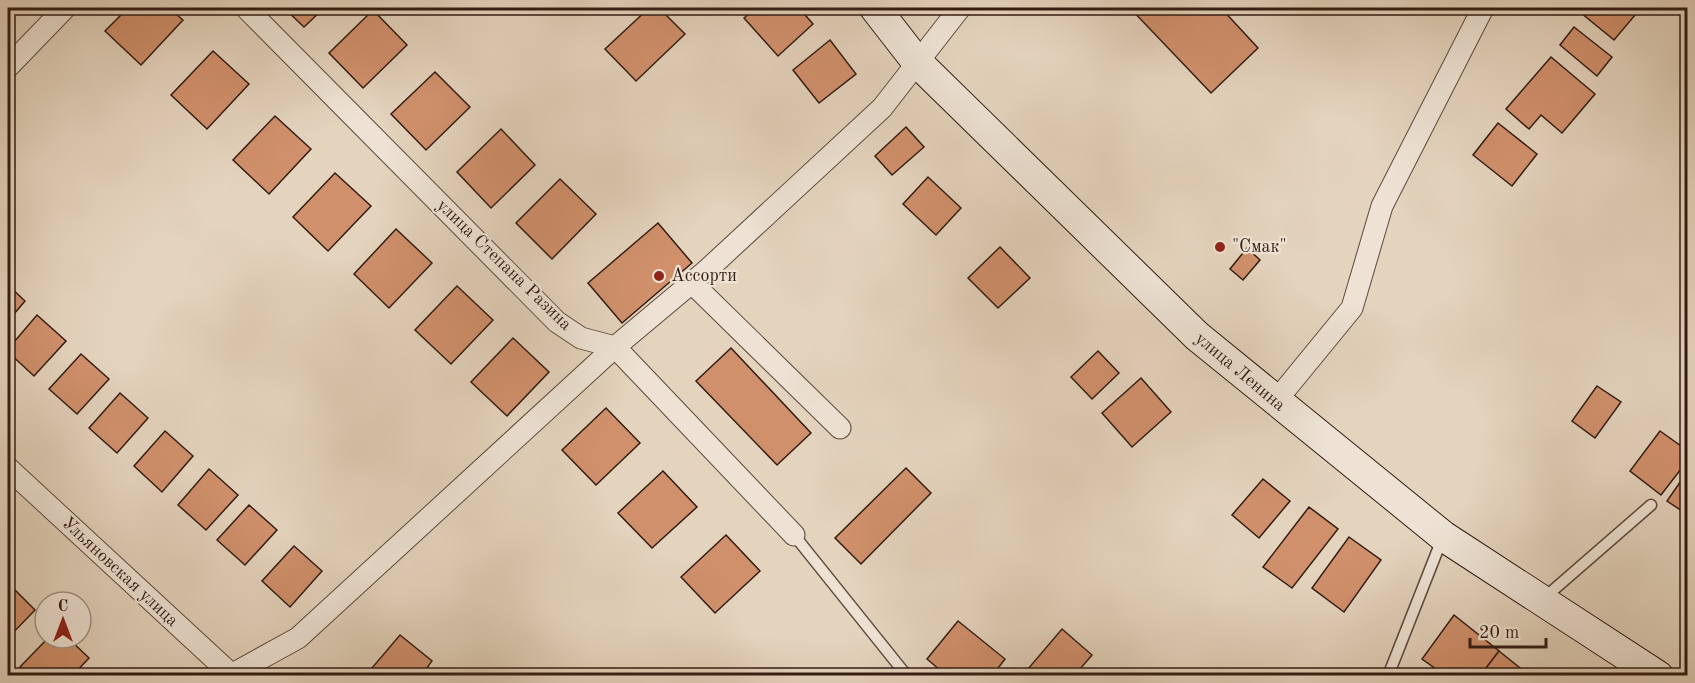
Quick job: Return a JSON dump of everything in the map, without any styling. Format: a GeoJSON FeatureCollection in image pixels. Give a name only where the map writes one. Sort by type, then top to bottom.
{"type":"FeatureCollection","features":[{"type":"Feature","properties":{"kind":"main road","name":"улица Ленина"},"geometry":{"type":"LineString","coordinates":[[875,8],[917,62],[1197,336],[1275,402],[1443,536],[1658,675]]}},
{"type":"Feature","properties":{"kind":"street"},"geometry":{"type":"LineString","coordinates":[[8,67],[65,8]]}},
{"type":"Feature","properties":{"kind":"street","name":"улица Степана Разина"},"geometry":{"type":"LineString","coordinates":[[246,8],[557,322],[581,338],[615,347]]}},
{"type":"Feature","properties":{"kind":"street"},"geometry":{"type":"LineString","coordinates":[[231,675],[298,638],[615,347],[692,283],[882,108],[960,8]]}},
{"type":"Feature","properties":{"kind":"street"},"geometry":{"type":"LineString","coordinates":[[1275,402],[1352,308],[1382,206],[1483,8]]}},
{"type":"Feature","properties":{"kind":"street"},"geometry":{"type":"LineString","coordinates":[[692,283],[840,428]]}},
{"type":"Feature","properties":{"kind":"street"},"geometry":{"type":"LineString","coordinates":[[615,347],[794,535]]}},
{"type":"Feature","properties":{"kind":"street","name":"Ульяновская улица"},"geometry":{"type":"LineString","coordinates":[[8,468],[231,675]]}},
{"type":"Feature","properties":{"kind":"lane"},"geometry":{"type":"LineString","coordinates":[[1543,599],[1651,505]]}},
{"type":"Feature","properties":{"kind":"lane"},"geometry":{"type":"LineString","coordinates":[[794,535],[903,671],[910,675]]}},
{"type":"Feature","properties":{"kind":"lane"},"geometry":{"type":"LineString","coordinates":[[1388,675],[1443,536]]}},
{"type":"Feature","properties":{"kind":"building"},"geometry":{"type":"Polygon","coordinates":[[[128,8],[169,8],[183,20],[141,65],[105,31],[128,8]]]}},
{"type":"Feature","properties":{"kind":"building"},"geometry":{"type":"Polygon","coordinates":[[[284,8],[324,8],[304,27],[284,8]]]}},
{"type":"Feature","properties":{"kind":"building"},"geometry":{"type":"Polygon","coordinates":[[[649,8],[659,8],[685,34],[636,81],[605,49],[649,8]]]}},
{"type":"Feature","properties":{"kind":"building"},"geometry":{"type":"Polygon","coordinates":[[[756,8],[799,8],[813,24],[778,56],[744,18],[756,8]]]}},
{"type":"Feature","properties":{"kind":"building"},"geometry":{"type":"Polygon","coordinates":[[[1130,8],[1221,8],[1258,48],[1211,93],[1130,8]]]}},
{"type":"Feature","properties":{"kind":"building"},"geometry":{"type":"Polygon","coordinates":[[[1575,8],[1641,8],[1614,40],[1575,8]]]}},
{"type":"Feature","properties":{"kind":"building"},"geometry":{"type":"Polygon","coordinates":[[[373,10],[407,45],[363,88],[329,53],[373,10]]]}},
{"type":"Feature","properties":{"kind":"building"},"geometry":{"type":"Polygon","coordinates":[[[1574,27],[1612,57],[1597,76],[1560,45],[1574,27]]]}},
{"type":"Feature","properties":{"kind":"building"},"geometry":{"type":"Polygon","coordinates":[[[830,40],[856,74],[819,103],[793,70],[830,40]]]}},
{"type":"Feature","properties":{"kind":"building"},"geometry":{"type":"Polygon","coordinates":[[[213,51],[249,84],[207,129],[171,95],[213,51]]]}},
{"type":"Feature","properties":{"kind":"building"},"geometry":{"type":"Polygon","coordinates":[[[1551,57],[1595,94],[1562,133],[1541,115],[1529,129],[1506,109],[1551,57]]]}},
{"type":"Feature","properties":{"kind":"building"},"geometry":{"type":"Polygon","coordinates":[[[435,72],[470,107],[426,150],[391,114],[435,72]]]}},
{"type":"Feature","properties":{"kind":"building"},"geometry":{"type":"Polygon","coordinates":[[[275,116],[311,149],[269,194],[233,160],[275,116]]]}},
{"type":"Feature","properties":{"kind":"building"},"geometry":{"type":"Polygon","coordinates":[[[1498,123],[1537,154],[1512,186],[1473,155],[1498,123]]]}},
{"type":"Feature","properties":{"kind":"building"},"geometry":{"type":"Polygon","coordinates":[[[906,127],[924,147],[892,175],[875,156],[906,127]]]}},
{"type":"Feature","properties":{"kind":"building"},"geometry":{"type":"Polygon","coordinates":[[[501,129],[535,165],[491,208],[457,172],[501,129]]]}},
{"type":"Feature","properties":{"kind":"building"},"geometry":{"type":"Polygon","coordinates":[[[335,173],[371,206],[328,251],[293,217],[335,173]]]}},
{"type":"Feature","properties":{"kind":"building"},"geometry":{"type":"Polygon","coordinates":[[[928,177],[961,208],[936,235],[903,204],[928,177]]]}},
{"type":"Feature","properties":{"kind":"building"},"geometry":{"type":"Polygon","coordinates":[[[560,179],[596,214],[552,259],[516,223],[560,179]]]}},
{"type":"Feature","properties":{"kind":"building"},"geometry":{"type":"Polygon","coordinates":[[[658,223],[692,263],[622,323],[588,283],[658,223]]]}},
{"type":"Feature","properties":{"kind":"building"},"geometry":{"type":"Polygon","coordinates":[[[396,229],[432,263],[389,308],[354,274],[396,229]]]}},
{"type":"Feature","properties":{"kind":"building"},"geometry":{"type":"Polygon","coordinates":[[[1000,247],[1030,278],[998,308],[968,278],[1000,247]]]}},
{"type":"Feature","properties":{"kind":"building"},"geometry":{"type":"Polygon","coordinates":[[[1247,248],[1260,260],[1243,280],[1230,269],[1247,248]]]}},
{"type":"Feature","properties":{"kind":"building"},"geometry":{"type":"Polygon","coordinates":[[[8,285],[25,301],[8,321],[8,285]]]}},
{"type":"Feature","properties":{"kind":"building"},"geometry":{"type":"Polygon","coordinates":[[[457,286],[493,320],[451,364],[415,330],[457,286]]]}},
{"type":"Feature","properties":{"kind":"building"},"geometry":{"type":"Polygon","coordinates":[[[37,315],[66,341],[34,376],[8,352],[8,349],[37,315]]]}},
{"type":"Feature","properties":{"kind":"building"},"geometry":{"type":"Polygon","coordinates":[[[513,338],[549,372],[507,416],[471,382],[513,338]]]}},
{"type":"Feature","properties":{"kind":"building"},"geometry":{"type":"Polygon","coordinates":[[[731,348],[811,433],[777,465],[696,381],[731,348]]]}},
{"type":"Feature","properties":{"kind":"building"},"geometry":{"type":"Polygon","coordinates":[[[1098,351],[1119,373],[1092,399],[1071,377],[1098,351]]]}},
{"type":"Feature","properties":{"kind":"building"},"geometry":{"type":"Polygon","coordinates":[[[81,354],[109,379],[77,414],[49,389],[81,354]]]}},
{"type":"Feature","properties":{"kind":"building"},"geometry":{"type":"Polygon","coordinates":[[[1141,378],[1171,412],[1132,447],[1102,413],[1141,378]]]}},
{"type":"Feature","properties":{"kind":"building"},"geometry":{"type":"Polygon","coordinates":[[[1597,386],[1621,402],[1595,438],[1572,421],[1597,386]]]}},
{"type":"Feature","properties":{"kind":"building"},"geometry":{"type":"Polygon","coordinates":[[[120,393],[148,418],[117,453],[89,428],[120,393]]]}},
{"type":"Feature","properties":{"kind":"building"},"geometry":{"type":"Polygon","coordinates":[[[606,408],[640,443],[596,485],[562,450],[606,408]]]}},
{"type":"Feature","properties":{"kind":"building"},"geometry":{"type":"Polygon","coordinates":[[[165,431],[193,456],[162,492],[134,466],[165,431]]]}},
{"type":"Feature","properties":{"kind":"building"},"geometry":{"type":"Polygon","coordinates":[[[1660,431],[1688,451],[1688,460],[1661,495],[1630,471],[1660,431]]]}},
{"type":"Feature","properties":{"kind":"building"},"geometry":{"type":"Polygon","coordinates":[[[906,468],[931,493],[861,564],[835,538],[906,468]]]}},
{"type":"Feature","properties":{"kind":"building"},"geometry":{"type":"Polygon","coordinates":[[[209,469],[238,495],[206,530],[178,505],[209,469]]]}},
{"type":"Feature","properties":{"kind":"building"},"geometry":{"type":"Polygon","coordinates":[[[663,471],[697,507],[652,548],[618,513],[663,471]]]}},
{"type":"Feature","properties":{"kind":"building"},"geometry":{"type":"Polygon","coordinates":[[[1685,475],[1688,477],[1688,515],[1667,501],[1685,475]]]}},
{"type":"Feature","properties":{"kind":"building"},"geometry":{"type":"Polygon","coordinates":[[[1263,479],[1290,501],[1259,538],[1232,515],[1263,479]]]}},
{"type":"Feature","properties":{"kind":"building"},"geometry":{"type":"Polygon","coordinates":[[[249,505],[277,530],[245,565],[217,540],[249,505]]]}},
{"type":"Feature","properties":{"kind":"building"},"geometry":{"type":"Polygon","coordinates":[[[1309,507],[1338,529],[1292,588],[1263,567],[1309,507]]]}},
{"type":"Feature","properties":{"kind":"building"},"geometry":{"type":"Polygon","coordinates":[[[726,535],[760,571],[715,613],[681,577],[726,535]]]}},
{"type":"Feature","properties":{"kind":"building"},"geometry":{"type":"Polygon","coordinates":[[[1349,537],[1381,560],[1344,612],[1312,588],[1349,537]]]}},
{"type":"Feature","properties":{"kind":"building"},"geometry":{"type":"Polygon","coordinates":[[[294,546],[322,571],[290,607],[262,581],[294,546]]]}},
{"type":"Feature","properties":{"kind":"building"},"geometry":{"type":"Polygon","coordinates":[[[8,583],[33,608],[33,612],[8,638],[8,583]]]}},
{"type":"Feature","properties":{"kind":"building"},"geometry":{"type":"Polygon","coordinates":[[[1454,615],[1499,651],[1480,676],[1446,676],[1422,659],[1454,615]]]}},
{"type":"Feature","properties":{"kind":"building"},"geometry":{"type":"Polygon","coordinates":[[[958,621],[1005,659],[992,676],[947,676],[927,659],[958,621]]]}},
{"type":"Feature","properties":{"kind":"building"},"geometry":{"type":"Polygon","coordinates":[[[1062,629],[1092,655],[1074,676],[1022,676],[1062,629]]]}},
{"type":"Feature","properties":{"kind":"building"},"geometry":{"type":"Polygon","coordinates":[[[400,635],[432,661],[421,676],[366,675],[400,635]]]}},
{"type":"Feature","properties":{"kind":"building"},"geometry":{"type":"Polygon","coordinates":[[[36,650],[81,650],[89,658],[72,676],[29,676],[20,667],[36,650]]]}},
{"type":"Feature","properties":{"kind":"building"},"geometry":{"type":"Polygon","coordinates":[[[1499,651],[1530,676],[1480,676],[1499,651]]]}},
{"type":"Feature","properties":{"kind":"place","name":"\"Смак\""},"geometry":{"type":"Point","coordinates":[1220,247]}},
{"type":"Feature","properties":{"kind":"place","name":"Ассорти"},"geometry":{"type":"Point","coordinates":[659,276]}}]}
